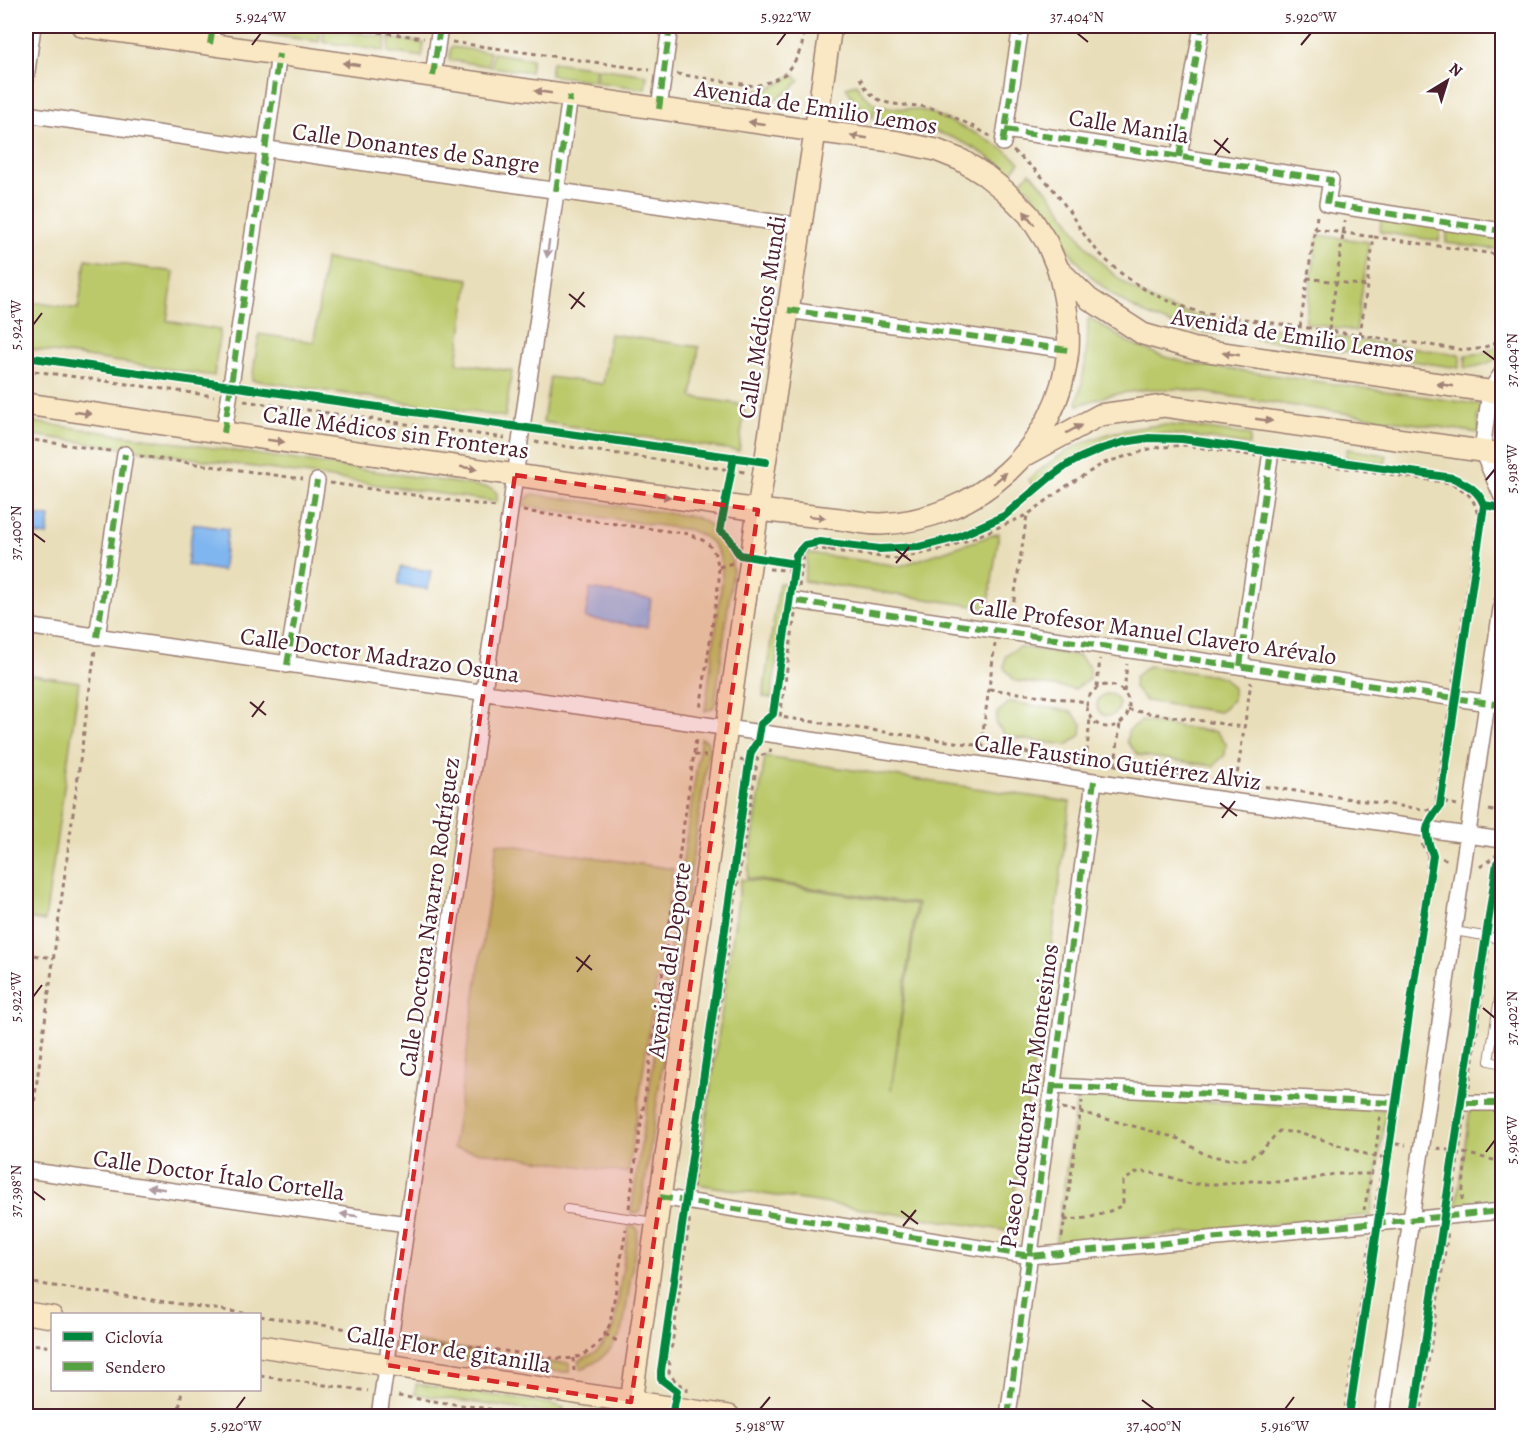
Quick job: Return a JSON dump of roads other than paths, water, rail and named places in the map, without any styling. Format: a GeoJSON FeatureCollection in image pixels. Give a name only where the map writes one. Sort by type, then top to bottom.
{"type":"FeatureCollection","features":[{"type":"Feature","properties":{"kind":"street"},"geometry":{"type":"LineString","coordinates":[[26,79],[33,26]]}},
{"type":"Feature","properties":{"kind":"street","name":"Avenida de Emilio Lemos"},"geometry":{"type":"LineString","coordinates":[[82,26],[212,35],[279,54],[900,142],[936,150],[961,160],[1005,190],[1029,215],[1047,243],[1058,269],[1089,299],[1143,334],[1195,349],[1496,392]]}},
{"type":"Feature","properties":{"kind":"street"},"geometry":{"type":"LineString","coordinates":[[659,109],[670,26]]}},
{"type":"Feature","properties":{"kind":"street","name":"Calle Médicos Mundi"},"geometry":{"type":"LineString","coordinates":[[758,510],[831,26]]}},
{"type":"Feature","properties":{"kind":"street","name":"Calle Manila"},"geometry":{"type":"LineString","coordinates":[[1021,26],[1004,136],[1179,157],[1331,180],[1327,204],[1503,231]]}},
{"type":"Feature","properties":{"kind":"street"},"geometry":{"type":"LineString","coordinates":[[1179,157],[1202,26]]}},
{"type":"Feature","properties":{"kind":"street"},"geometry":{"type":"LineString","coordinates":[[433,76],[439,33]]}},
{"type":"Feature","properties":{"kind":"street"},"geometry":{"type":"LineString","coordinates":[[224,433],[279,54]]}},
{"type":"Feature","properties":{"kind":"street","name":"Calle Doctora Navarro Rodríguez"},"geometry":{"type":"LineString","coordinates":[[379,1416],[570,96]]}},
{"type":"Feature","properties":{"kind":"street","name":"Calle Donantes de Sangre"},"geometry":{"type":"LineString","coordinates":[[26,114],[801,226]]}},
{"type":"Feature","properties":{"kind":"street"},"geometry":{"type":"LineString","coordinates":[[1023,457],[1041,432],[1054,406],[1063,377],[1068,350],[1068,320],[1058,269]]}},
{"type":"Feature","properties":{"kind":"street"},"geometry":{"type":"LineString","coordinates":[[788,310],[1068,350]]}},
{"type":"Feature","properties":{"kind":"street"},"geometry":{"type":"LineString","coordinates":[[1503,373],[1496,392],[1492,452],[1503,497]]}},
{"type":"Feature","properties":{"kind":"street","name":"Calle Médicos sin Fronteras"},"geometry":{"type":"LineString","coordinates":[[26,404],[758,510],[880,524],[924,518],[947,511],[984,491],[1023,457]]}},
{"type":"Feature","properties":{"kind":"street"},"geometry":{"type":"LineString","coordinates":[[1023,457],[1100,415],[1164,406],[1492,452]]}},
{"type":"Feature","properties":{"kind":"street"},"geometry":{"type":"LineString","coordinates":[[1246,667],[1269,453]]}},
{"type":"Feature","properties":{"kind":"street"},"geometry":{"type":"LineString","coordinates":[[97,637],[125,454]]}},
{"type":"Feature","properties":{"kind":"street"},"geometry":{"type":"LineString","coordinates":[[287,665],[317,481]]}},
{"type":"Feature","properties":{"kind":"street","name":"Avenida del Deporte"},"geometry":{"type":"LineString","coordinates":[[630,1409],[758,510]]}},
{"type":"Feature","properties":{"kind":"street","name":"Calle Profesor Manuel Clavero Arévalo"},"geometry":{"type":"LineString","coordinates":[[792,600],[1495,704]]}},
{"type":"Feature","properties":{"kind":"street"},"geometry":{"type":"LineString","coordinates":[[1382,1416],[1468,835],[1495,704],[1503,602]]}},
{"type":"Feature","properties":{"kind":"street","name":"Calle Doctor Madrazo Osuna"},"geometry":{"type":"LineString","coordinates":[[26,626],[483,694],[728,727]]}},
{"type":"Feature","properties":{"kind":"street","name":"Calle Faustino Gutiérrez Alviz"},"geometry":{"type":"LineString","coordinates":[[728,727],[1094,781],[1424,835],[1468,835],[1503,840]]}},
{"type":"Feature","properties":{"kind":"street","name":"Paseo Locutora Eva Montesinos"},"geometry":{"type":"LineString","coordinates":[[1008,1416],[1094,781]]}},
{"type":"Feature","properties":{"kind":"street"},"geometry":{"type":"LineString","coordinates":[[1053,1086],[1395,1103]]}},
{"type":"Feature","properties":{"kind":"street"},"geometry":{"type":"LineString","coordinates":[[1463,1101],[1503,1103]]}},
{"type":"Feature","properties":{"kind":"street","name":"Calle Doctor Ítalo Cortella"},"geometry":{"type":"LineString","coordinates":[[26,1165],[407,1224]]}},
{"type":"Feature","properties":{"kind":"street"},"geometry":{"type":"LineString","coordinates":[[660,1197],[1030,1256],[1503,1211]]}},
{"type":"Feature","properties":{"kind":"street"},"geometry":{"type":"LineString","coordinates":[[26,1313],[51,1317]]}},
{"type":"Feature","properties":{"kind":"street","name":"Calle Flor de gitanilla"},"geometry":{"type":"LineString","coordinates":[[261,1346],[386,1365],[630,1409],[680,1401],[729,1416]]}},
{"type":"Feature","properties":{"kind":"lane"},"geometry":{"type":"LineString","coordinates":[[1454,931],[1487,940],[1503,939]]}},
{"type":"Feature","properties":{"kind":"lane"},"geometry":{"type":"LineString","coordinates":[[1503,980],[1489,1061],[1503,1064]]}},
{"type":"Feature","properties":{"kind":"lane"},"geometry":{"type":"LineString","coordinates":[[567,1209],[657,1222]]}},
{"type":"Feature","properties":{"kind":"water"},"geometry":{"type":"Polygon","coordinates":[[[26,514],[50,517],[47,536],[26,533],[26,514]]]}},
{"type":"Feature","properties":{"kind":"water"},"geometry":{"type":"Polygon","coordinates":[[[193,524],[228,529],[222,571],[187,565],[193,524]]]}},
{"type":"Feature","properties":{"kind":"water"},"geometry":{"type":"Polygon","coordinates":[[[401,567],[431,571],[428,589],[398,585],[401,567]]]}},
{"type":"Feature","properties":{"kind":"water"},"geometry":{"type":"Polygon","coordinates":[[[590,589],[651,599],[647,627],[585,618],[590,589]]]}}]}
